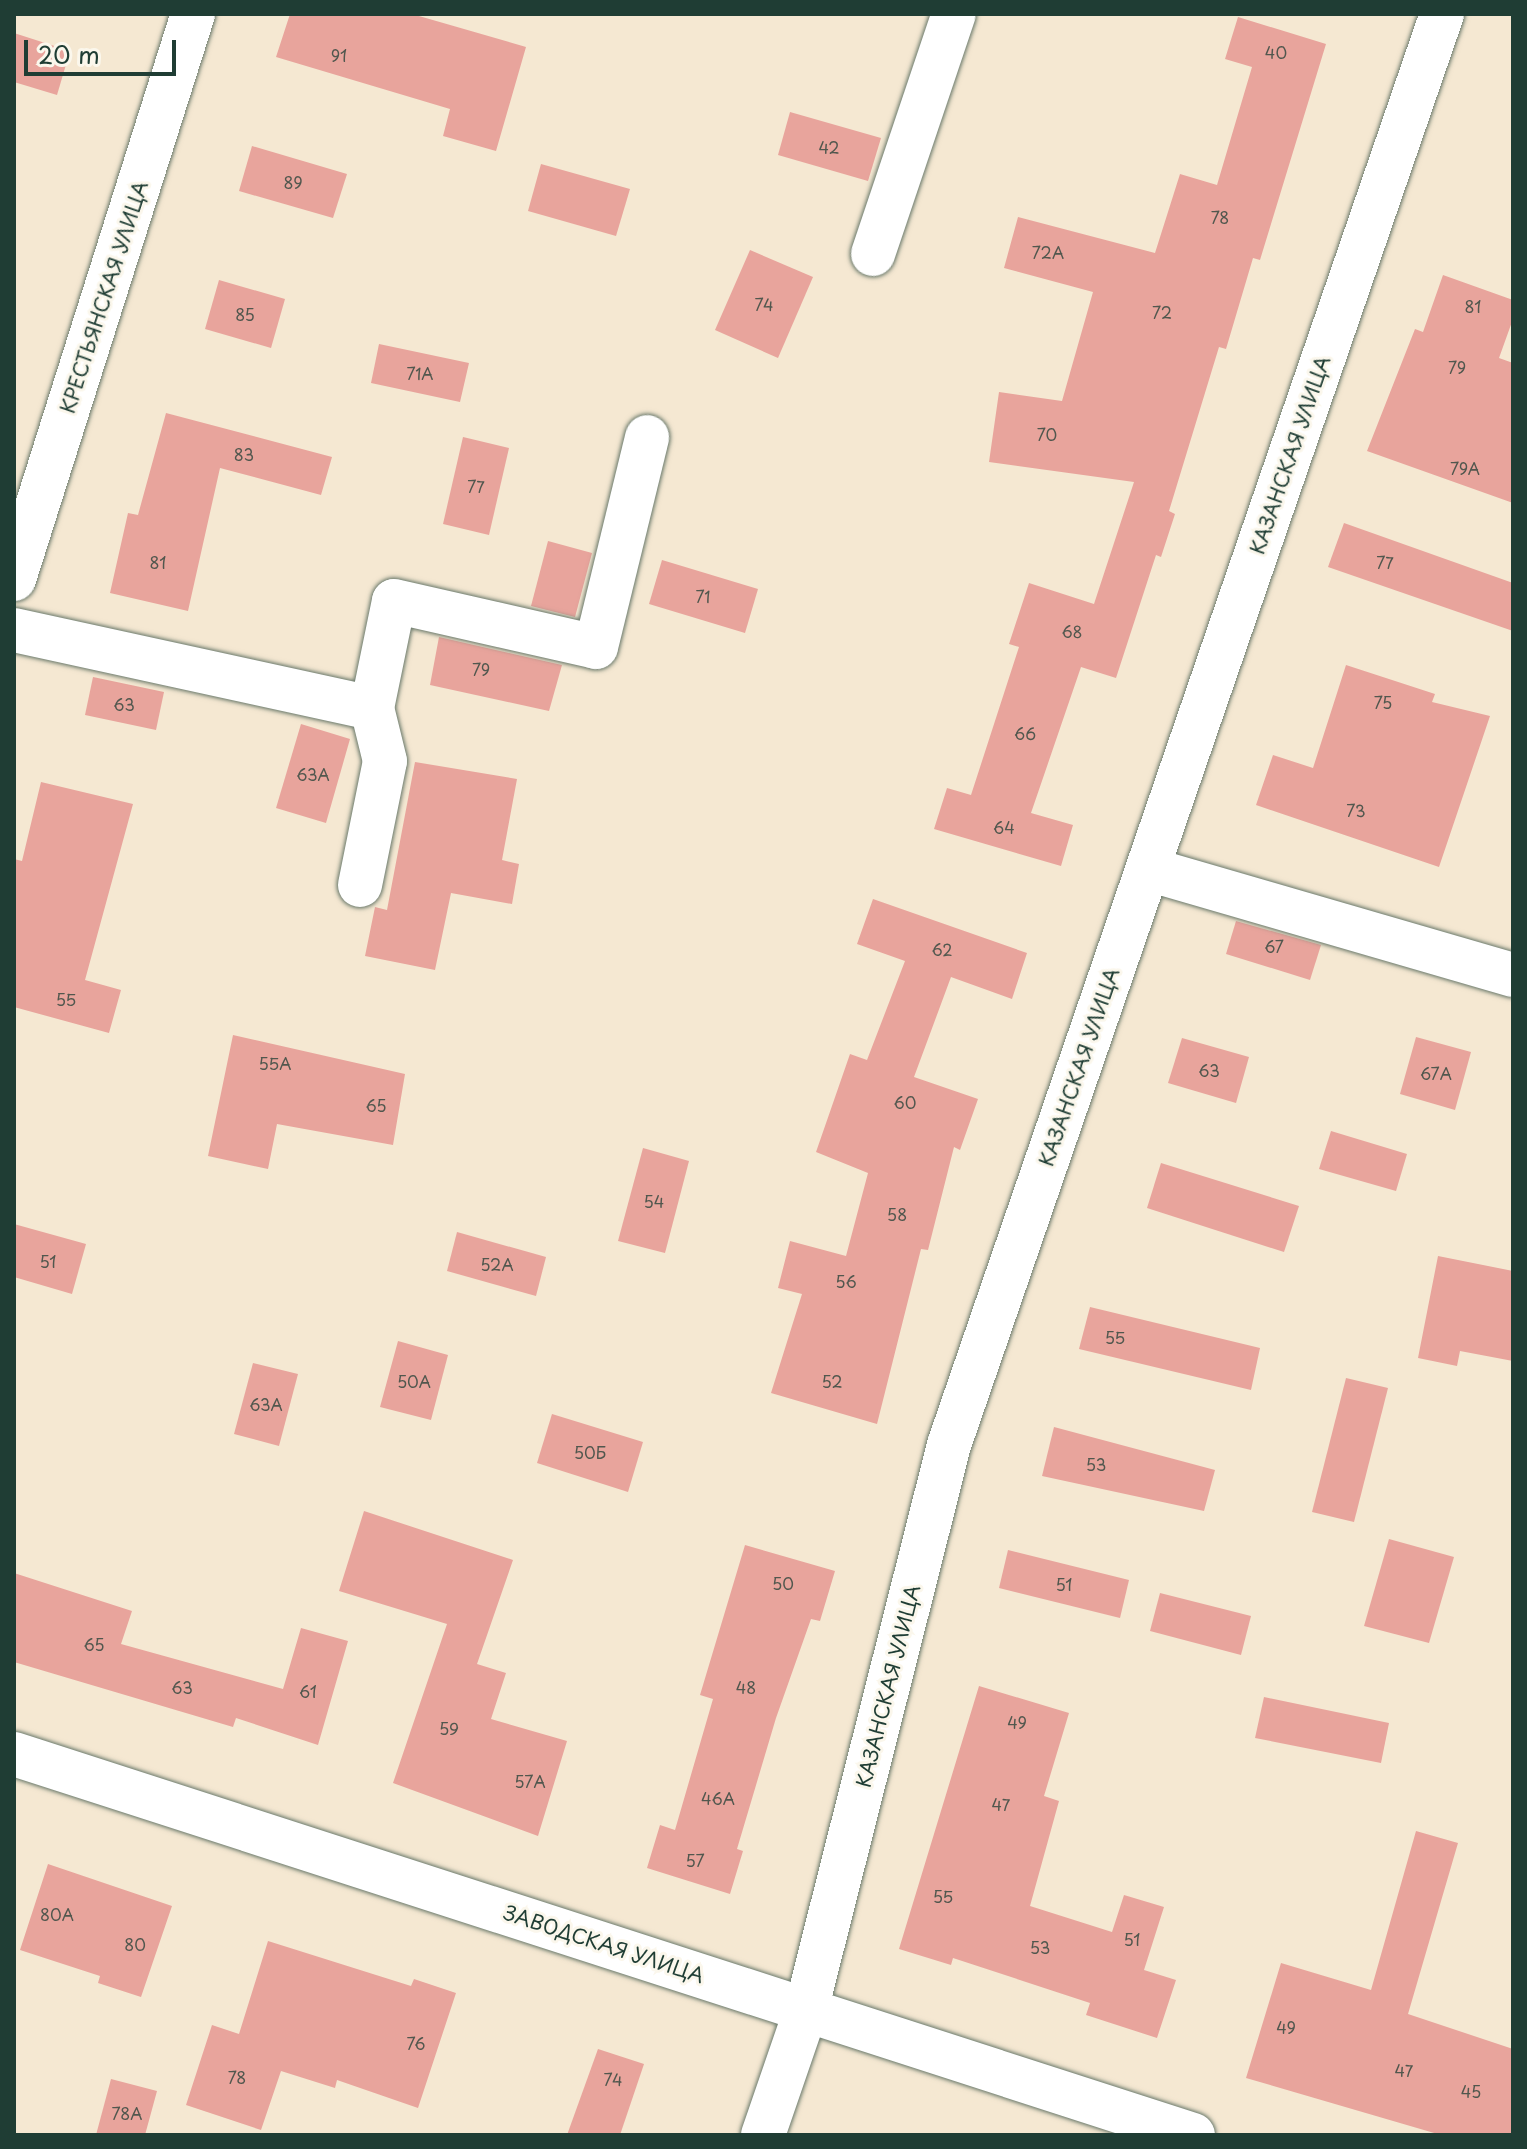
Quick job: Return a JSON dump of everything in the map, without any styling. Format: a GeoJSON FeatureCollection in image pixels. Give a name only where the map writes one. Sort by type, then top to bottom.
{"type":"FeatureCollection","features":[{"type":"Feature","properties":{"kind":"street","name":"КРЕСТЬЯНСКАЯ УЛИЦА"},"geometry":{"type":"LineString","coordinates":[[14,579],[193,14]]}},
{"type":"Feature","properties":{"kind":"street"},"geometry":{"type":"LineString","coordinates":[[873,254],[954,14]]}},
{"type":"Feature","properties":{"kind":"street","name":"КАЗАНСКАЯ УЛИЦА"},"geometry":{"type":"LineString","coordinates":[[763,2135],[806,2010],[949,1445],[1442,14]]}},
{"type":"Feature","properties":{"kind":"street"},"geometry":{"type":"LineString","coordinates":[[360,885],[385,761],[372,708],[394,601],[596,647],[647,437]]}},
{"type":"Feature","properties":{"kind":"street"},"geometry":{"type":"LineString","coordinates":[[14,630],[372,708]]}},
{"type":"Feature","properties":{"kind":"street"},"geometry":{"type":"LineString","coordinates":[[1148,869],[1513,975]]}},
{"type":"Feature","properties":{"kind":"street","name":"ЗАВОДСКАЯ УЛИЦА"},"geometry":{"type":"LineString","coordinates":[[14,1754],[1193,2135]]}},
{"type":"Feature","properties":{"kind":"building"},"geometry":{"type":"Polygon","coordinates":[[[290,14],[412,14],[526,47],[496,151],[443,136],[450,109],[276,57],[290,14]]]}},
{"type":"Feature","properties":{"kind":"building"},"geometry":{"type":"Polygon","coordinates":[[[1238,17],[1326,44],[1260,260],[1253,258],[1226,349],[1219,347],[1169,511],[1175,514],[1161,557],[1156,555],[1116,678],[1081,667],[1031,813],[1073,825],[1061,866],[934,829],[947,788],[971,795],[1019,647],[1009,644],[1029,583],[1094,604],[1134,482],[989,462],[999,392],[1062,401],[1093,292],[1004,268],[1018,217],[1155,253],[1180,174],[1217,185],[1252,67],[1225,59],[1238,17]]]}},
{"type":"Feature","properties":{"kind":"building"},"geometry":{"type":"Polygon","coordinates":[[[14,33],[70,51],[57,95],[14,82],[14,33]]]}},
{"type":"Feature","properties":{"kind":"building"},"geometry":{"type":"Polygon","coordinates":[[[790,112],[881,138],[868,181],[778,155],[790,112]]]}},
{"type":"Feature","properties":{"kind":"building"},"geometry":{"type":"Polygon","coordinates":[[[252,146],[347,174],[333,218],[239,191],[252,146]]]}},
{"type":"Feature","properties":{"kind":"building"},"geometry":{"type":"Polygon","coordinates":[[[541,164],[630,189],[616,236],[528,211],[541,164]]]}},
{"type":"Feature","properties":{"kind":"building"},"geometry":{"type":"Polygon","coordinates":[[[750,250],[813,277],[778,358],[715,330],[750,250]]]}},
{"type":"Feature","properties":{"kind":"building"},"geometry":{"type":"Polygon","coordinates":[[[1443,275],[1513,300],[1513,319],[1499,358],[1513,363],[1513,503],[1367,451],[1415,329],[1423,332],[1443,275]]]}},
{"type":"Feature","properties":{"kind":"building"},"geometry":{"type":"Polygon","coordinates":[[[219,280],[285,299],[271,348],[205,329],[219,280]]]}},
{"type":"Feature","properties":{"kind":"building"},"geometry":{"type":"Polygon","coordinates":[[[379,344],[469,363],[460,402],[371,383],[379,344]]]}},
{"type":"Feature","properties":{"kind":"building"},"geometry":{"type":"Polygon","coordinates":[[[166,413],[332,457],[321,495],[220,468],[188,611],[110,593],[128,513],[138,515],[166,413]]]}},
{"type":"Feature","properties":{"kind":"building"},"geometry":{"type":"Polygon","coordinates":[[[463,437],[509,448],[489,535],[443,524],[463,437]]]}},
{"type":"Feature","properties":{"kind":"building"},"geometry":{"type":"Polygon","coordinates":[[[1344,523],[1513,583],[1513,631],[1328,567],[1344,523]]]}},
{"type":"Feature","properties":{"kind":"building"},"geometry":{"type":"Polygon","coordinates":[[[548,541],[592,553],[575,617],[531,606],[548,541]]]}},
{"type":"Feature","properties":{"kind":"building"},"geometry":{"type":"Polygon","coordinates":[[[662,560],[758,589],[745,633],[649,604],[662,560]]]}},
{"type":"Feature","properties":{"kind":"building"},"geometry":{"type":"Polygon","coordinates":[[[439,637],[562,665],[549,711],[430,685],[439,637]]]}},
{"type":"Feature","properties":{"kind":"building"},"geometry":{"type":"Polygon","coordinates":[[[1346,665],[1435,694],[1432,702],[1490,716],[1439,867],[1256,805],[1273,755],[1313,768],[1346,665]]]}},
{"type":"Feature","properties":{"kind":"building"},"geometry":{"type":"Polygon","coordinates":[[[93,677],[164,692],[156,730],[85,715],[93,677]]]}},
{"type":"Feature","properties":{"kind":"building"},"geometry":{"type":"Polygon","coordinates":[[[301,724],[350,739],[326,823],[276,808],[301,724]]]}},
{"type":"Feature","properties":{"kind":"building"},"geometry":{"type":"Polygon","coordinates":[[[415,762],[517,779],[502,860],[519,864],[512,904],[451,893],[435,970],[365,956],[375,907],[387,910],[415,762]]]}},
{"type":"Feature","properties":{"kind":"building"},"geometry":{"type":"Polygon","coordinates":[[[41,782],[133,804],[85,980],[121,990],[109,1033],[14,1007],[14,859],[22,861],[41,782]]]}},
{"type":"Feature","properties":{"kind":"building"},"geometry":{"type":"Polygon","coordinates":[[[873,899],[1027,953],[1012,999],[951,977],[914,1077],[978,1099],[960,1150],[954,1147],[928,1250],[921,1249],[877,1424],[771,1393],[802,1294],[778,1288],[790,1241],[846,1256],[868,1173],[816,1152],[850,1054],[867,1060],[905,961],[857,944],[873,899]]]}},
{"type":"Feature","properties":{"kind":"building"},"geometry":{"type":"Polygon","coordinates":[[[1236,921],[1321,945],[1310,980],[1226,954],[1236,921]]]}},
{"type":"Feature","properties":{"kind":"building"},"geometry":{"type":"Polygon","coordinates":[[[233,1035],[405,1074],[393,1145],[277,1124],[268,1169],[208,1156],[233,1035]]]}},
{"type":"Feature","properties":{"kind":"building"},"geometry":{"type":"Polygon","coordinates":[[[1416,1037],[1471,1052],[1455,1110],[1400,1094],[1416,1037]]]}},
{"type":"Feature","properties":{"kind":"building"},"geometry":{"type":"Polygon","coordinates":[[[1182,1038],[1249,1057],[1236,1103],[1168,1083],[1182,1038]]]}},
{"type":"Feature","properties":{"kind":"building"},"geometry":{"type":"Polygon","coordinates":[[[1331,1131],[1407,1154],[1396,1191],[1319,1169],[1331,1131]]]}},
{"type":"Feature","properties":{"kind":"building"},"geometry":{"type":"Polygon","coordinates":[[[643,1148],[689,1161],[665,1253],[618,1241],[643,1148]]]}},
{"type":"Feature","properties":{"kind":"building"},"geometry":{"type":"Polygon","coordinates":[[[1161,1163],[1299,1206],[1284,1252],[1147,1208],[1161,1163]]]}},
{"type":"Feature","properties":{"kind":"building"},"geometry":{"type":"Polygon","coordinates":[[[14,1224],[86,1244],[72,1294],[14,1277],[14,1224]]]}},
{"type":"Feature","properties":{"kind":"building"},"geometry":{"type":"Polygon","coordinates":[[[457,1232],[546,1257],[536,1296],[447,1271],[457,1232]]]}},
{"type":"Feature","properties":{"kind":"building"},"geometry":{"type":"Polygon","coordinates":[[[1438,1256],[1513,1271],[1513,1361],[1460,1351],[1457,1366],[1418,1358],[1438,1256]]]}},
{"type":"Feature","properties":{"kind":"building"},"geometry":{"type":"Polygon","coordinates":[[[1090,1307],[1260,1348],[1251,1390],[1079,1349],[1090,1307]]]}},
{"type":"Feature","properties":{"kind":"building"},"geometry":{"type":"Polygon","coordinates":[[[398,1341],[448,1355],[431,1420],[380,1407],[398,1341]]]}},
{"type":"Feature","properties":{"kind":"building"},"geometry":{"type":"Polygon","coordinates":[[[253,1363],[298,1374],[279,1446],[234,1434],[253,1363]]]}},
{"type":"Feature","properties":{"kind":"building"},"geometry":{"type":"Polygon","coordinates":[[[1346,1378],[1388,1388],[1354,1522],[1312,1512],[1346,1378]]]}},
{"type":"Feature","properties":{"kind":"building"},"geometry":{"type":"Polygon","coordinates":[[[552,1414],[643,1442],[628,1492],[537,1463],[552,1414]]]}},
{"type":"Feature","properties":{"kind":"building"},"geometry":{"type":"Polygon","coordinates":[[[1054,1427],[1215,1470],[1204,1511],[1042,1476],[1054,1427]]]}},
{"type":"Feature","properties":{"kind":"building"},"geometry":{"type":"Polygon","coordinates":[[[364,1511],[513,1560],[477,1664],[506,1673],[491,1719],[567,1741],[538,1836],[393,1783],[447,1624],[339,1591],[364,1511]]]}},
{"type":"Feature","properties":{"kind":"building"},"geometry":{"type":"Polygon","coordinates":[[[1389,1539],[1454,1557],[1429,1643],[1364,1626],[1389,1539]]]}},
{"type":"Feature","properties":{"kind":"building"},"geometry":{"type":"Polygon","coordinates":[[[745,1545],[835,1571],[820,1621],[811,1619],[776,1718],[737,1849],[743,1851],[730,1894],[647,1868],[660,1825],[675,1830],[713,1699],[700,1695],[745,1545]]]}},
{"type":"Feature","properties":{"kind":"building"},"geometry":{"type":"Polygon","coordinates":[[[1008,1550],[1129,1580],[1120,1618],[999,1588],[1008,1550]]]}},
{"type":"Feature","properties":{"kind":"building"},"geometry":{"type":"Polygon","coordinates":[[[14,1573],[132,1611],[121,1644],[283,1689],[301,1628],[348,1641],[318,1745],[236,1718],[233,1727],[14,1662],[14,1573]]]}},
{"type":"Feature","properties":{"kind":"building"},"geometry":{"type":"Polygon","coordinates":[[[1160,1593],[1251,1616],[1241,1655],[1150,1631],[1160,1593]]]}},
{"type":"Feature","properties":{"kind":"building"},"geometry":{"type":"Polygon","coordinates":[[[979,1686],[1069,1713],[1044,1796],[1059,1801],[1030,1906],[1112,1932],[1124,1895],[1164,1907],[1144,1970],[1176,1980],[1157,2038],[1086,2015],[1090,2003],[953,1958],[951,1965],[899,1949],[979,1686]]]}},
{"type":"Feature","properties":{"kind":"building"},"geometry":{"type":"Polygon","coordinates":[[[1264,1697],[1389,1723],[1381,1763],[1255,1738],[1264,1697]]]}},
{"type":"Feature","properties":{"kind":"building"},"geometry":{"type":"Polygon","coordinates":[[[1416,1831],[1458,1843],[1408,2014],[1513,2049],[1513,2135],[1441,2135],[1246,2078],[1281,1963],[1371,1990],[1416,1831]]]}},
{"type":"Feature","properties":{"kind":"building"},"geometry":{"type":"Polygon","coordinates":[[[48,1864],[172,1906],[141,1997],[98,1983],[100,1976],[20,1950],[48,1864]]]}},
{"type":"Feature","properties":{"kind":"building"},"geometry":{"type":"Polygon","coordinates":[[[268,1941],[411,1986],[414,1979],[456,1993],[418,2108],[337,2080],[335,2088],[281,2071],[261,2130],[186,2105],[212,2025],[239,2034],[268,1941]]]}},
{"type":"Feature","properties":{"kind":"building"},"geometry":{"type":"Polygon","coordinates":[[[598,2049],[644,2064],[620,2135],[567,2135],[598,2049]]]}},
{"type":"Feature","properties":{"kind":"building"},"geometry":{"type":"Polygon","coordinates":[[[111,2079],[157,2091],[145,2135],[96,2135],[111,2079]]]}}]}
